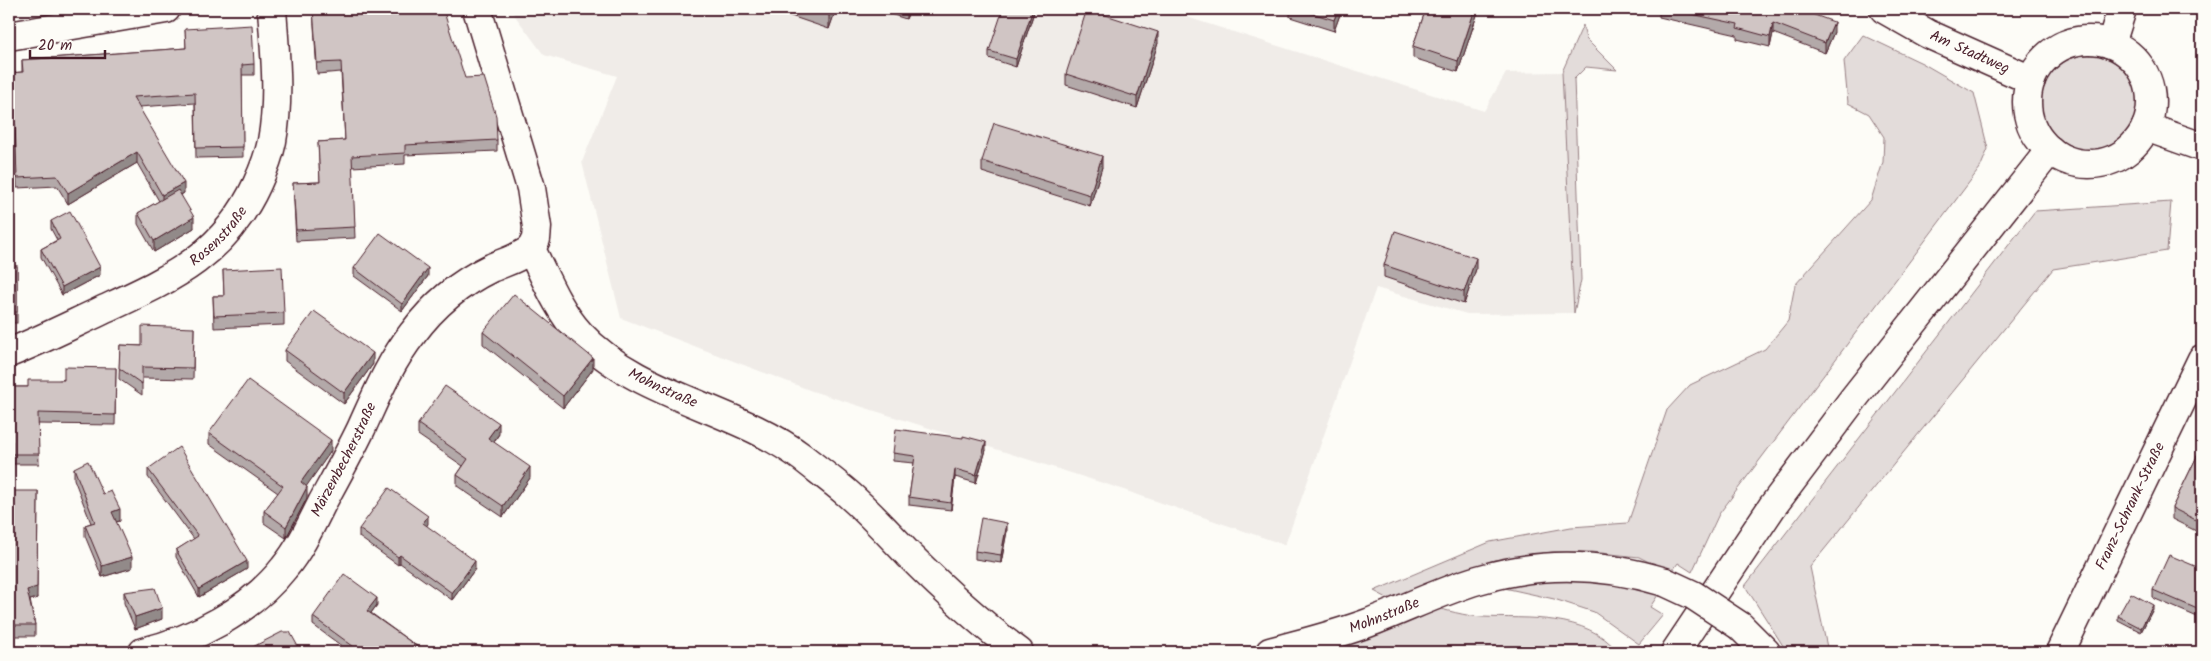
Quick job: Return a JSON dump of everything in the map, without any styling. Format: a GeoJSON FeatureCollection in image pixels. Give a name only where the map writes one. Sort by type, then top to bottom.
{"type":"FeatureCollection","features":[{"type":"Feature","properties":{"kind":"street"},"geometry":{"type":"LineString","coordinates":[[9,36],[166,9]]}},
{"type":"Feature","properties":{"kind":"street","name":"Rosenstraße"},"geometry":{"type":"LineString","coordinates":[[9,353],[170,278],[201,258],[228,231],[249,201],[272,144],[276,81],[272,9]]}},
{"type":"Feature","properties":{"kind":"street"},"geometry":{"type":"LineString","coordinates":[[477,9],[531,188],[537,226],[536,238],[531,249]]}},
{"type":"Feature","properties":{"kind":"street","name":"Am Stadtweg"},"geometry":{"type":"LineString","coordinates":[[1884,9],[1928,34],[2031,80]]}},
{"type":"Feature","properties":{"kind":"street"},"geometry":{"type":"LineString","coordinates":[[2111,44],[2122,9]]}},
{"type":"Feature","properties":{"kind":"street"},"geometry":{"type":"LineString","coordinates":[[2084,40],[2111,44],[2132,56],[2146,75],[2152,103],[2146,127],[2130,149],[2105,162],[2071,162],[2050,150],[2036,134],[2029,119],[2027,100],[2031,80],[2042,61],[2060,47],[2084,40]]}},
{"type":"Feature","properties":{"kind":"street"},"geometry":{"type":"LineString","coordinates":[[2146,127],[2202,147]]}},
{"type":"Feature","properties":{"kind":"street"},"geometry":{"type":"LineString","coordinates":[[1675,652],[1772,507],[1854,398],[2050,150]]}},
{"type":"Feature","properties":{"kind":"street","name":"Märzenbecherstraße"},"geometry":{"type":"LineString","coordinates":[[143,652],[178,640],[219,622],[258,595],[284,569],[304,538],[356,439],[385,378],[412,334],[426,316],[470,280],[491,268],[521,256],[531,249]]}},
{"type":"Feature","properties":{"kind":"street","name":"Mohnstraße"},"geometry":{"type":"LineString","coordinates":[[531,249],[564,311],[580,333],[599,351],[621,367],[670,393],[732,418],[797,454],[848,494],[925,571],[998,636],[1019,652]]}},
{"type":"Feature","properties":{"kind":"street","name":"Franz-Schrank-Straße"},"geometry":{"type":"LineString","coordinates":[[2060,652],[2202,359]]}},
{"type":"Feature","properties":{"kind":"street","name":"Mohnstraße"},"geometry":{"type":"LineString","coordinates":[[1270,652],[1366,624],[1477,580],[1519,569],[1559,565],[1608,568],[1639,574],[1665,582],[1693,595],[1740,626],[1766,652]]}},
{"type":"Feature","properties":{"kind":"shaded area"},"geometry":{"type":"Polygon","coordinates":[[[510,9],[1161,9],[1484,111],[1506,73],[1562,72],[1574,313],[1467,314],[1376,288],[1285,545],[1109,485],[812,391],[621,318],[582,162],[617,76],[544,55],[510,9]]]}},
{"type":"Feature","properties":{"kind":"shaded area"},"geometry":{"type":"Polygon","coordinates":[[[1583,25],[1586,39],[1617,70],[1586,67],[1574,79],[1581,280],[1574,313],[1562,72],[1583,25]]]}},
{"type":"Feature","properties":{"kind":"shaded area"},"geometry":{"type":"Polygon","coordinates":[[[1863,35],[1922,63],[1974,93],[1988,149],[1980,168],[1719,514],[1692,572],[1678,563],[1671,573],[1639,557],[1592,552],[1552,552],[1494,560],[1389,599],[1374,591],[1490,542],[1571,527],[1628,523],[1667,410],[1690,385],[1765,349],[1788,321],[1795,285],[1871,200],[1883,162],[1884,137],[1869,114],[1848,103],[1844,61],[1863,35]]]}},
{"type":"Feature","properties":{"kind":"shaded area"},"geometry":{"type":"Polygon","coordinates":[[[2089,55],[2108,58],[2124,69],[2135,85],[2138,104],[2135,123],[2124,139],[2108,150],[2089,153],[2070,150],[2054,139],[2043,123],[2040,104],[2043,85],[2054,69],[2070,58],[2089,55]]]}},
{"type":"Feature","properties":{"kind":"shaded area"},"geometry":{"type":"Polygon","coordinates":[[[2171,202],[2167,251],[2053,269],[1810,567],[1828,652],[1787,652],[1745,586],[2035,211],[2171,202]]]}},
{"type":"Feature","properties":{"kind":"shaded area"},"geometry":{"type":"Polygon","coordinates":[[[1532,579],[1605,579],[1658,595],[1650,607],[1663,615],[1639,644],[1594,612],[1554,599],[1500,587],[1532,579]]]}},
{"type":"Feature","properties":{"kind":"shaded area"},"geometry":{"type":"Polygon","coordinates":[[[1429,606],[1482,617],[1536,618],[1573,624],[1590,630],[1605,639],[1618,652],[1300,652],[1429,606]]]}},
{"type":"Feature","properties":{"kind":"building"},"geometry":{"type":"Polygon","coordinates":[[[313,9],[443,9],[465,78],[484,77],[496,116],[497,140],[405,145],[405,153],[352,156],[355,227],[296,230],[293,183],[320,182],[318,142],[345,140],[341,62],[317,63],[313,9]]]}},
{"type":"Feature","properties":{"kind":"building"},"geometry":{"type":"Polygon","coordinates":[[[811,9],[831,9],[829,15],[811,9]]]}},
{"type":"Feature","properties":{"kind":"building"},"geometry":{"type":"Polygon","coordinates":[[[1003,9],[1033,9],[1016,59],[989,51],[1003,9]]]}},
{"type":"Feature","properties":{"kind":"building"},"geometry":{"type":"Polygon","coordinates":[[[1087,9],[1158,32],[1137,97],[1066,74],[1087,9]]]}},
{"type":"Feature","properties":{"kind":"building"},"geometry":{"type":"Polygon","coordinates":[[[1299,9],[1338,9],[1334,20],[1299,9]]]}},
{"type":"Feature","properties":{"kind":"building"},"geometry":{"type":"Polygon","coordinates":[[[1426,9],[1475,9],[1458,61],[1413,46],[1426,9]]]}},
{"type":"Feature","properties":{"kind":"building"},"geometry":{"type":"Polygon","coordinates":[[[1668,9],[1798,9],[1834,22],[1825,43],[1773,23],[1770,37],[1737,28],[1738,24],[1668,9]]]}},
{"type":"Feature","properties":{"kind":"building"},"geometry":{"type":"Polygon","coordinates":[[[252,25],[254,64],[242,65],[243,147],[196,148],[195,93],[133,97],[184,183],[162,195],[137,152],[68,193],[57,176],[17,178],[15,124],[9,125],[9,73],[23,72],[22,60],[186,48],[185,29],[252,25]]]}},
{"type":"Feature","properties":{"kind":"building"},"geometry":{"type":"Polygon","coordinates":[[[994,123],[1102,156],[1090,195],[982,161],[994,123]]]}},
{"type":"Feature","properties":{"kind":"building"},"geometry":{"type":"Polygon","coordinates":[[[178,190],[194,217],[154,241],[138,213],[178,190]]]}},
{"type":"Feature","properties":{"kind":"building"},"geometry":{"type":"Polygon","coordinates":[[[70,211],[100,267],[62,287],[41,249],[60,239],[51,221],[70,211]]]}},
{"type":"Feature","properties":{"kind":"building"},"geometry":{"type":"Polygon","coordinates":[[[1395,231],[1476,258],[1464,292],[1384,265],[1395,231]]]}},
{"type":"Feature","properties":{"kind":"building"},"geometry":{"type":"Polygon","coordinates":[[[380,233],[428,268],[402,304],[354,268],[380,233]]]}},
{"type":"Feature","properties":{"kind":"building"},"geometry":{"type":"Polygon","coordinates":[[[9,266],[17,266],[17,312],[9,312],[9,266]]]}},
{"type":"Feature","properties":{"kind":"building"},"geometry":{"type":"Polygon","coordinates":[[[282,267],[284,313],[214,316],[213,296],[224,296],[223,270],[282,267]]]}},
{"type":"Feature","properties":{"kind":"building"},"geometry":{"type":"Polygon","coordinates":[[[514,294],[593,358],[563,396],[483,332],[514,294]]]}},
{"type":"Feature","properties":{"kind":"building"},"geometry":{"type":"Polygon","coordinates":[[[314,311],[373,353],[344,393],[285,350],[314,311]]]}},
{"type":"Feature","properties":{"kind":"building"},"geometry":{"type":"Polygon","coordinates":[[[142,326],[194,328],[193,368],[142,367],[142,384],[119,368],[120,345],[142,346],[142,326]]]}},
{"type":"Feature","properties":{"kind":"building"},"geometry":{"type":"Polygon","coordinates":[[[64,367],[116,368],[115,415],[38,413],[39,454],[12,454],[12,441],[9,441],[9,387],[28,387],[28,380],[64,380],[64,367]]]}},
{"type":"Feature","properties":{"kind":"building"},"geometry":{"type":"Polygon","coordinates":[[[248,380],[331,440],[301,482],[307,487],[286,527],[264,511],[283,486],[209,433],[248,380]]]}},
{"type":"Feature","properties":{"kind":"building"},"geometry":{"type":"Polygon","coordinates":[[[445,386],[499,423],[488,438],[530,467],[503,506],[457,475],[468,459],[418,424],[445,386]]]}},
{"type":"Feature","properties":{"kind":"building"},"geometry":{"type":"Polygon","coordinates":[[[896,429],[963,438],[963,436],[986,442],[976,475],[955,469],[951,503],[909,497],[915,456],[893,453],[896,429]]]}},
{"type":"Feature","properties":{"kind":"building"},"geometry":{"type":"Polygon","coordinates":[[[2202,446],[2202,523],[2172,508],[2202,446]]]}},
{"type":"Feature","properties":{"kind":"building"},"geometry":{"type":"Polygon","coordinates":[[[179,447],[247,561],[199,589],[176,550],[198,536],[148,469],[179,447]]]}},
{"type":"Feature","properties":{"kind":"building"},"geometry":{"type":"Polygon","coordinates":[[[88,461],[103,494],[111,491],[120,509],[112,512],[132,557],[102,566],[85,525],[95,522],[74,468],[88,461]]]}},
{"type":"Feature","properties":{"kind":"building"},"geometry":{"type":"Polygon","coordinates":[[[389,488],[428,516],[423,523],[475,561],[452,593],[400,555],[398,557],[359,529],[389,488]]]}},
{"type":"Feature","properties":{"kind":"building"},"geometry":{"type":"Polygon","coordinates":[[[9,491],[38,491],[37,587],[27,590],[35,625],[9,625],[9,491]]]}},
{"type":"Feature","properties":{"kind":"building"},"geometry":{"type":"Polygon","coordinates":[[[981,518],[1007,523],[1001,555],[975,551],[981,518]]]}},
{"type":"Feature","properties":{"kind":"building"},"geometry":{"type":"Polygon","coordinates":[[[2169,555],[2202,569],[2202,611],[2153,590],[2169,555]]]}},
{"type":"Feature","properties":{"kind":"building"},"geometry":{"type":"Polygon","coordinates":[[[344,574],[377,598],[367,611],[425,652],[361,652],[313,617],[344,574]]]}},
{"type":"Feature","properties":{"kind":"building"},"geometry":{"type":"Polygon","coordinates":[[[155,588],[162,608],[135,617],[124,592],[155,588]]]}},
{"type":"Feature","properties":{"kind":"building"},"geometry":{"type":"Polygon","coordinates":[[[2131,593],[2153,605],[2141,628],[2118,616],[2131,593]]]}},
{"type":"Feature","properties":{"kind":"building"},"geometry":{"type":"Polygon","coordinates":[[[282,632],[290,632],[301,652],[243,652],[282,632]]]}}]}
